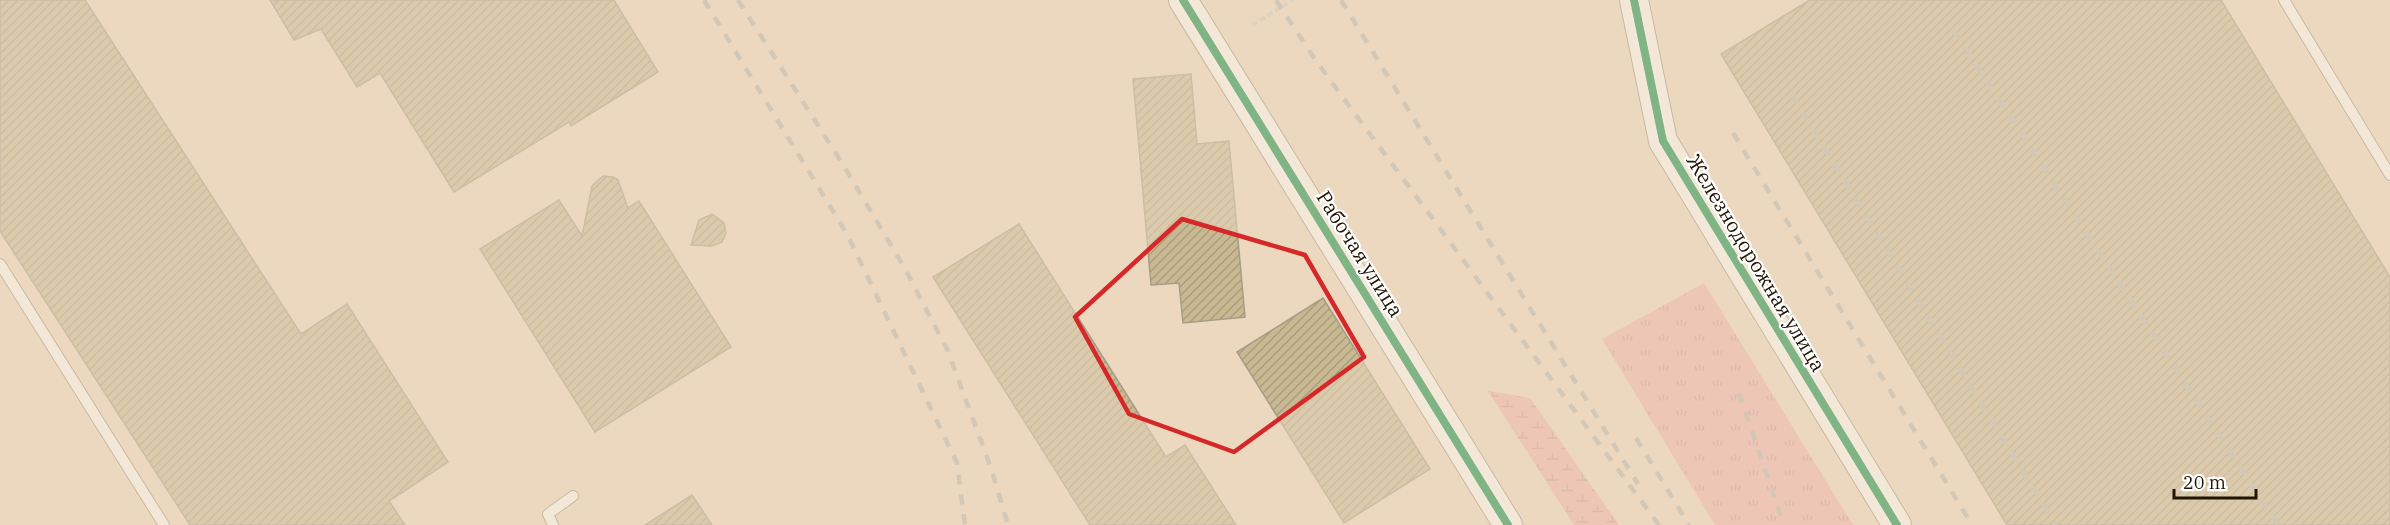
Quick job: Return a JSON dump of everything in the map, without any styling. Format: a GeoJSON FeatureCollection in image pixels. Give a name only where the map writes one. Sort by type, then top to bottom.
{"type":"FeatureCollection","features":[{"type":"Feature","properties":{"kind":"street","name":"Рабочая улица"},"geometry":{"type":"LineString","coordinates":[[1183,0],[1508,525]]}},
{"type":"Feature","properties":{"kind":"street","name":"Железнодорожная улица"},"geometry":{"type":"LineString","coordinates":[[1634,0],[1663,141],[1897,525]]}},
{"type":"Feature","properties":{"kind":"lane"},"geometry":{"type":"LineString","coordinates":[[2284,0],[2390,175]]}},
{"type":"Feature","properties":{"kind":"lane"},"geometry":{"type":"LineString","coordinates":[[0,264],[164,525]]}},
{"type":"Feature","properties":{"kind":"lane"},"geometry":{"type":"LineString","coordinates":[[553,525],[548,514],[573,496]]}},
{"type":"Feature","properties":{"kind":"path"},"geometry":{"type":"LineString","coordinates":[[1252,25],[1293,0]]}},
{"type":"Feature","properties":{"kind":"highlighted area"},"geometry":{"type":"Polygon","coordinates":[[[1182,219],[1305,255],[1364,357],[1234,452],[1129,414],[1075,317],[1182,219]]]}},
{"type":"Feature","properties":{"kind":"green space"},"geometry":{"type":"Polygon","coordinates":[[[1704,283],[1853,525],[1715,525],[1602,339],[1704,283]]]}},
{"type":"Feature","properties":{"kind":"green space"},"geometry":{"type":"Polygon","coordinates":[[[1488,391],[1530,398],[1619,525],[1574,525],[1488,391]]]}},
{"type":"Feature","properties":{"kind":"building"},"geometry":{"type":"Polygon","coordinates":[[[0,0],[85,0],[301,334],[347,304],[448,462],[389,501],[405,525],[190,525],[0,231],[0,0]]]}},
{"type":"Feature","properties":{"kind":"building"},"geometry":{"type":"Polygon","coordinates":[[[270,0],[614,0],[658,72],[571,126],[569,122],[454,192],[380,73],[357,87],[321,29],[294,40],[270,0]]]}},
{"type":"Feature","properties":{"kind":"building"},"geometry":{"type":"Polygon","coordinates":[[[1810,0],[2221,0],[2390,277],[2390,525],[2007,525],[1721,54],[1810,0]]]}},
{"type":"Feature","properties":{"kind":"building"},"geometry":{"type":"Polygon","coordinates":[[[1191,74],[1197,144],[1229,141],[1245,317],[1183,323],[1179,283],[1151,285],[1133,79],[1191,74]]]}},
{"type":"Feature","properties":{"kind":"building"},"geometry":{"type":"Polygon","coordinates":[[[603,176],[618,180],[628,208],[639,201],[731,347],[595,432],[480,249],[559,200],[582,236],[592,186],[603,176]]]}},
{"type":"Feature","properties":{"kind":"building"},"geometry":{"type":"Polygon","coordinates":[[[712,214],[724,223],[726,233],[722,242],[712,246],[691,245],[699,220],[712,214]]]}},
{"type":"Feature","properties":{"kind":"building"},"geometry":{"type":"Polygon","coordinates":[[[1019,224],[1166,457],[1185,445],[1236,525],[1090,525],[933,277],[1019,224]]]}},
{"type":"Feature","properties":{"kind":"building"},"geometry":{"type":"Polygon","coordinates":[[[1323,298],[1430,469],[1344,523],[1237,352],[1323,298]]]}},
{"type":"Feature","properties":{"kind":"building"},"geometry":{"type":"Polygon","coordinates":[[[692,495],[712,525],[645,525],[692,495]]]}},
{"type":"Feature","properties":{"kind":"railway"},"geometry":{"type":"LineString","coordinates":[[704,0],[847,234],[957,463],[965,525]]}},
{"type":"Feature","properties":{"kind":"railway"},"geometry":{"type":"LineString","coordinates":[[738,0],[842,163],[904,267],[947,349],[991,468],[1008,525]]}},
{"type":"Feature","properties":{"kind":"railway"},"geometry":{"type":"LineString","coordinates":[[1276,0],[1316,61],[1659,525]]}},
{"type":"Feature","properties":{"kind":"railway"},"geometry":{"type":"LineString","coordinates":[[1341,0],[1638,484]]}},
{"type":"Feature","properties":{"kind":"railway"},"geometry":{"type":"LineString","coordinates":[[1954,31],[2278,525]]}},
{"type":"Feature","properties":{"kind":"railway"},"geometry":{"type":"LineString","coordinates":[[1792,95],[2056,525]]}},
{"type":"Feature","properties":{"kind":"railway"},"geometry":{"type":"LineString","coordinates":[[1733,133],[1972,525]]}},
{"type":"Feature","properties":{"kind":"railway"},"geometry":{"type":"LineString","coordinates":[[1739,393],[1784,525]]}},
{"type":"Feature","properties":{"kind":"railway"},"geometry":{"type":"LineString","coordinates":[[1636,438],[1689,525]]}},
{"type":"Feature","properties":{"kind":"cycle path"},"geometry":{"type":"LineString","coordinates":[[1183,0],[1508,525]]}},
{"type":"Feature","properties":{"kind":"cycle path"},"geometry":{"type":"LineString","coordinates":[[1634,0],[1663,141],[1897,525]]}}]}
